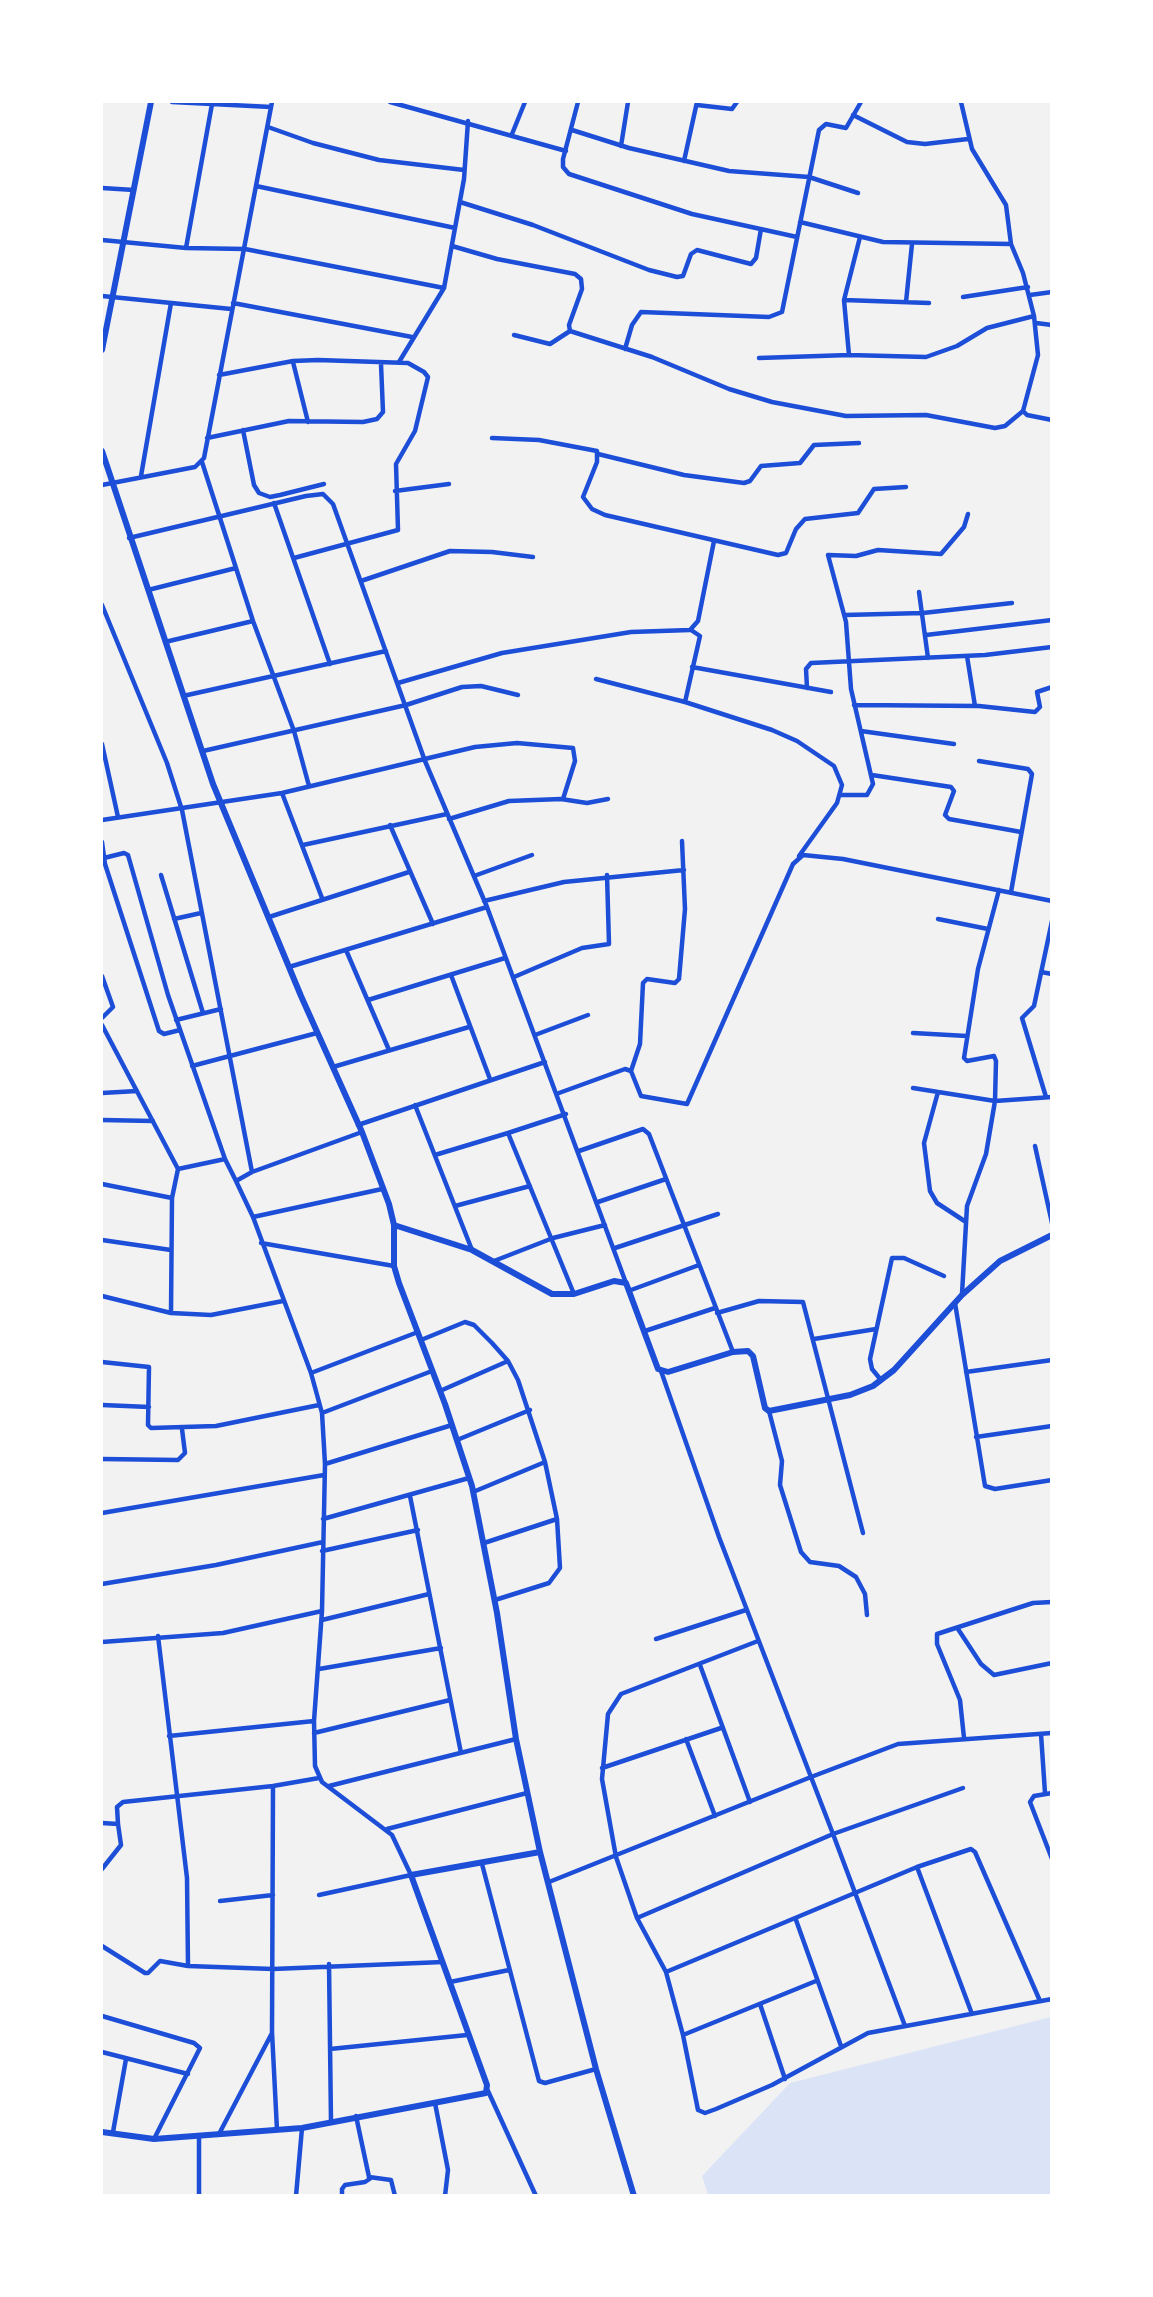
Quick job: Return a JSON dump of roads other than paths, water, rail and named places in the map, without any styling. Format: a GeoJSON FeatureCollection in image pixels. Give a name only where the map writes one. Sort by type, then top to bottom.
{"type":"FeatureCollection","features":[{"type":"Feature","properties":{"kind":"street"},"geometry":{"type":"LineString","coordinates":[[102,350],[151,102]]}},
{"type":"Feature","properties":{"kind":"street"},"geometry":{"type":"LineString","coordinates":[[172,102],[272,104],[202,462],[253,621],[294,731],[309,786]]}},
{"type":"Feature","properties":{"kind":"street"},"geometry":{"type":"LineString","coordinates":[[390,102],[468,121],[566,151]]}},
{"type":"Feature","properties":{"kind":"street"},"geometry":{"type":"LineString","coordinates":[[512,134],[525,102]]}},
{"type":"Feature","properties":{"kind":"street"},"geometry":{"type":"LineString","coordinates":[[578,102],[563,167],[569,174],[700,217],[797,237]]}},
{"type":"Feature","properties":{"kind":"street"},"geometry":{"type":"LineString","coordinates":[[621,146],[628,102]]}},
{"type":"Feature","properties":{"kind":"street"},"geometry":{"type":"LineString","coordinates":[[684,161],[697,103],[732,109],[737,102]]}},
{"type":"Feature","properties":{"kind":"street"},"geometry":{"type":"LineString","coordinates":[[625,349],[632,325],[641,312],[769,317],[779,314],[784,308],[808,177],[821,127],[826,124],[846,128],[861,102]]}},
{"type":"Feature","properties":{"kind":"street"},"geometry":{"type":"LineString","coordinates":[[570,331],[772,402],[846,416],[926,415],[995,428],[1004,426],[1023,411],[1035,374],[1035,323],[1028,287],[1011,244],[1002,195],[968,139],[961,102]]}},
{"type":"Feature","properties":{"kind":"street"},"geometry":{"type":"LineString","coordinates":[[186,248],[212,104]]}},
{"type":"Feature","properties":{"kind":"street"},"geometry":{"type":"LineString","coordinates":[[853,115],[907,142],[925,144],[968,139]]}},
{"type":"Feature","properties":{"kind":"street"},"geometry":{"type":"LineString","coordinates":[[399,362],[443,288],[460,202],[468,121]]}},
{"type":"Feature","properties":{"kind":"street"},"geometry":{"type":"LineString","coordinates":[[268,127],[313,143],[379,160],[464,170]]}},
{"type":"Feature","properties":{"kind":"street"},"geometry":{"type":"LineString","coordinates":[[572,130],[621,146],[684,161],[741,173],[808,177],[858,193]]}},
{"type":"Feature","properties":{"kind":"street"},"geometry":{"type":"LineString","coordinates":[[256,186],[456,228]]}},
{"type":"Feature","properties":{"kind":"street"},"geometry":{"type":"LineString","coordinates":[[102,188],[134,190]]}},
{"type":"Feature","properties":{"kind":"street"},"geometry":{"type":"LineString","coordinates":[[460,202],[542,228],[649,270],[677,277],[683,276],[695,250],[751,264],[756,258],[761,229]]}},
{"type":"Feature","properties":{"kind":"street"},"geometry":{"type":"LineString","coordinates":[[800,222],[860,237],[912,244],[1011,244]]}},
{"type":"Feature","properties":{"kind":"street"},"geometry":{"type":"LineString","coordinates":[[849,355],[844,300],[860,237]]}},
{"type":"Feature","properties":{"kind":"street"},"geometry":{"type":"LineString","coordinates":[[102,240],[186,248],[245,249],[443,288]]}},
{"type":"Feature","properties":{"kind":"street"},"geometry":{"type":"LineString","coordinates":[[906,302],[912,244]]}},
{"type":"Feature","properties":{"kind":"street"},"geometry":{"type":"LineString","coordinates":[[452,246],[578,275],[582,289],[569,325],[570,331]]}},
{"type":"Feature","properties":{"kind":"street"},"geometry":{"type":"LineString","coordinates":[[962,297],[1028,287]]}},
{"type":"Feature","properties":{"kind":"street"},"geometry":{"type":"LineString","coordinates":[[1030,295],[1052,292]]}},
{"type":"Feature","properties":{"kind":"street"},"geometry":{"type":"LineString","coordinates":[[102,296],[232,306],[412,337]]}},
{"type":"Feature","properties":{"kind":"street"},"geometry":{"type":"LineString","coordinates":[[844,300],[929,303]]}},
{"type":"Feature","properties":{"kind":"street"},"geometry":{"type":"LineString","coordinates":[[141,476],[171,303]]}},
{"type":"Feature","properties":{"kind":"street"},"geometry":{"type":"LineString","coordinates":[[759,358],[849,355],[926,357],[957,346],[987,328],[1034,316]]}},
{"type":"Feature","properties":{"kind":"street"},"geometry":{"type":"LineString","coordinates":[[1035,323],[1052,325]]}},
{"type":"Feature","properties":{"kind":"street"},"geometry":{"type":"LineString","coordinates":[[514,335],[550,344],[570,331]]}},
{"type":"Feature","properties":{"kind":"street"},"geometry":{"type":"LineString","coordinates":[[219,375],[293,361],[380,364],[399,362],[414,365],[428,377],[415,431],[397,457],[395,491],[398,530],[294,558]]}},
{"type":"Feature","properties":{"kind":"street"},"geometry":{"type":"LineString","coordinates":[[293,361],[308,422]]}},
{"type":"Feature","properties":{"kind":"street"},"geometry":{"type":"LineString","coordinates":[[207,438],[281,422],[377,419],[383,412],[380,364]]}},
{"type":"Feature","properties":{"kind":"street"},"geometry":{"type":"LineString","coordinates":[[1023,411],[1027,415],[1052,421]]}},
{"type":"Feature","properties":{"kind":"street"},"geometry":{"type":"LineString","coordinates":[[243,430],[254,485],[259,493],[270,497],[324,484]]}},
{"type":"Feature","properties":{"kind":"street"},"geometry":{"type":"LineString","coordinates":[[492,439],[540,440],[590,449],[598,454],[684,475],[744,483],[750,481],[761,466],[800,463],[814,445],[859,443]]}},
{"type":"Feature","properties":{"kind":"street"},"geometry":{"type":"LineString","coordinates":[[102,451],[128,538],[221,804],[317,1033],[362,1132],[394,1225],[394,1266],[452,1425],[473,1492],[495,1600],[516,1739],[540,1852],[596,2069],[634,2196]]}},
{"type":"Feature","properties":{"kind":"street"},"geometry":{"type":"LineString","coordinates":[[598,454],[584,490],[584,501],[592,509],[612,518],[782,555],[790,549],[796,529],[805,519],[858,513],[874,489],[906,487]]}},
{"type":"Feature","properties":{"kind":"street"},"geometry":{"type":"LineString","coordinates":[[102,485],[195,467],[202,462]]}},
{"type":"Feature","properties":{"kind":"street"},"geometry":{"type":"LineString","coordinates":[[395,491],[449,484]]}},
{"type":"Feature","properties":{"kind":"street"},"geometry":{"type":"LineString","coordinates":[[128,538],[319,494],[327,496],[333,504],[425,761],[485,901],[559,1093],[746,1610],[905,2026]]}},
{"type":"Feature","properties":{"kind":"street"},"geometry":{"type":"LineString","coordinates":[[274,503],[330,664]]}},
{"type":"Feature","properties":{"kind":"street"},"geometry":{"type":"LineString","coordinates":[[840,795],[867,795],[872,790],[872,775],[854,705],[845,615],[828,555],[856,556],[878,550],[941,554],[964,527],[968,514]]}},
{"type":"Feature","properties":{"kind":"street"},"geometry":{"type":"LineString","coordinates":[[690,630],[698,621],[715,541]]}},
{"type":"Feature","properties":{"kind":"street"},"geometry":{"type":"LineString","coordinates":[[361,581],[450,551],[533,557]]}},
{"type":"Feature","properties":{"kind":"street"},"geometry":{"type":"LineString","coordinates":[[147,590],[236,568]]}},
{"type":"Feature","properties":{"kind":"street"},"geometry":{"type":"LineString","coordinates":[[919,592],[928,658]]}},
{"type":"Feature","properties":{"kind":"street"},"geometry":{"type":"LineString","coordinates":[[845,615],[923,613],[1012,603]]}},
{"type":"Feature","properties":{"kind":"street"},"geometry":{"type":"LineString","coordinates":[[102,605],[167,763],[182,810],[201,913],[233,1057],[252,1172]]}},
{"type":"Feature","properties":{"kind":"street"},"geometry":{"type":"LineString","coordinates":[[926,635],[1052,620]]}},
{"type":"Feature","properties":{"kind":"street"},"geometry":{"type":"LineString","coordinates":[[164,642],[253,621]]}},
{"type":"Feature","properties":{"kind":"street"},"geometry":{"type":"LineString","coordinates":[[398,683],[502,653],[631,632],[690,630],[697,632],[699,636],[685,702]]}},
{"type":"Feature","properties":{"kind":"street"},"geometry":{"type":"LineString","coordinates":[[807,688],[806,669],[811,663],[967,656],[1052,647]]}},
{"type":"Feature","properties":{"kind":"street"},"geometry":{"type":"LineString","coordinates":[[182,696],[386,651]]}},
{"type":"Feature","properties":{"kind":"street"},"geometry":{"type":"LineString","coordinates":[[967,656],[975,706]]}},
{"type":"Feature","properties":{"kind":"street"},"geometry":{"type":"LineString","coordinates":[[692,667],[831,692]]}},
{"type":"Feature","properties":{"kind":"street"},"geometry":{"type":"LineString","coordinates":[[596,679],[685,702],[772,730],[811,749],[840,774],[840,795],[799,857],[687,1104],[641,1096],[631,1071],[640,1044],[643,983],[647,979],[675,983],[679,979],[685,909],[682,841]]}},
{"type":"Feature","properties":{"kind":"street"},"geometry":{"type":"LineString","coordinates":[[203,751],[406,705],[471,686],[518,695]]}},
{"type":"Feature","properties":{"kind":"street"},"geometry":{"type":"LineString","coordinates":[[854,705],[975,706],[1037,712],[1040,707],[1037,692],[1052,687]]}},
{"type":"Feature","properties":{"kind":"street"},"geometry":{"type":"LineString","coordinates":[[861,731],[954,744]]}},
{"type":"Feature","properties":{"kind":"street"},"geometry":{"type":"LineString","coordinates":[[102,820],[282,793],[475,747],[497,747],[516,743],[570,746],[576,754],[563,799]]}},
{"type":"Feature","properties":{"kind":"street"},"geometry":{"type":"LineString","coordinates":[[102,744],[118,817]]}},
{"type":"Feature","properties":{"kind":"street"},"geometry":{"type":"LineString","coordinates":[[979,761],[1031,771],[1011,892]]}},
{"type":"Feature","properties":{"kind":"street"},"geometry":{"type":"LineString","coordinates":[[872,775],[951,787],[954,791],[946,814],[948,819],[1021,832]]}},
{"type":"Feature","properties":{"kind":"street"},"geometry":{"type":"LineString","coordinates":[[282,793],[322,898]]}},
{"type":"Feature","properties":{"kind":"street"},"geometry":{"type":"LineString","coordinates":[[303,845],[509,801],[563,799],[587,803],[608,799]]}},
{"type":"Feature","properties":{"kind":"street"},"geometry":{"type":"LineString","coordinates":[[390,825],[433,924]]}},
{"type":"Feature","properties":{"kind":"street"},"geometry":{"type":"LineString","coordinates":[[102,842],[104,858],[159,1031],[164,1034],[180,1030]]}},
{"type":"Feature","properties":{"kind":"street"},"geometry":{"type":"LineString","coordinates":[[104,858],[128,854],[176,1020],[225,1159],[253,1217],[260,1242],[311,1373],[322,1413],[325,1464],[323,1611],[314,1721],[315,1766],[319,1778],[386,1829],[398,1846],[443,1962],[488,2091],[536,2196]]}},
{"type":"Feature","properties":{"kind":"street"},"geometry":{"type":"LineString","coordinates":[[799,857],[813,854],[1052,901]]}},
{"type":"Feature","properties":{"kind":"street"},"geometry":{"type":"LineString","coordinates":[[474,876],[532,855]]}},
{"type":"Feature","properties":{"kind":"street"},"geometry":{"type":"LineString","coordinates":[[485,901],[564,881],[684,870]]}},
{"type":"Feature","properties":{"kind":"street"},"geometry":{"type":"LineString","coordinates":[[269,917],[409,872]]}},
{"type":"Feature","properties":{"kind":"street"},"geometry":{"type":"LineString","coordinates":[[161,875],[203,1013]]}},
{"type":"Feature","properties":{"kind":"street"},"geometry":{"type":"LineString","coordinates":[[514,977],[582,948],[609,944],[607,876]]}},
{"type":"Feature","properties":{"kind":"street"},"geometry":{"type":"LineString","coordinates":[[962,1295],[967,1206],[986,1154],[995,1101],[995,1058],[964,1060],[975,980],[999,890]]}},
{"type":"Feature","properties":{"kind":"street"},"geometry":{"type":"LineString","coordinates":[[289,967],[487,907]]}},
{"type":"Feature","properties":{"kind":"street"},"geometry":{"type":"LineString","coordinates":[[174,919],[201,913]]}},
{"type":"Feature","properties":{"kind":"street"},"geometry":{"type":"LineString","coordinates":[[939,919],[988,929]]}},
{"type":"Feature","properties":{"kind":"street"},"geometry":{"type":"LineString","coordinates":[[913,1088],[995,1101],[1049,1097],[1022,1018],[1034,1006],[1052,921]]}},
{"type":"Feature","properties":{"kind":"street"},"geometry":{"type":"LineString","coordinates":[[346,950],[389,1050]]}},
{"type":"Feature","properties":{"kind":"street"},"geometry":{"type":"LineString","coordinates":[[368,999],[505,958]]}},
{"type":"Feature","properties":{"kind":"street"},"geometry":{"type":"LineString","coordinates":[[1041,972],[1052,974]]}},
{"type":"Feature","properties":{"kind":"street"},"geometry":{"type":"LineString","coordinates":[[451,975],[490,1079]]}},
{"type":"Feature","properties":{"kind":"street"},"geometry":{"type":"LineString","coordinates":[[102,976],[113,1007],[102,1018]]}},
{"type":"Feature","properties":{"kind":"street"},"geometry":{"type":"LineString","coordinates":[[176,1020],[221,1009]]}},
{"type":"Feature","properties":{"kind":"street"},"geometry":{"type":"LineString","coordinates":[[535,1035],[587,1015]]}},
{"type":"Feature","properties":{"kind":"street"},"geometry":{"type":"LineString","coordinates":[[102,1025],[178,1169],[172,1198],[171,1313]]}},
{"type":"Feature","properties":{"kind":"street"},"geometry":{"type":"LineString","coordinates":[[333,1067],[469,1027]]}},
{"type":"Feature","properties":{"kind":"street"},"geometry":{"type":"LineString","coordinates":[[192,1066],[317,1033]]}},
{"type":"Feature","properties":{"kind":"street"},"geometry":{"type":"LineString","coordinates":[[913,1034],[967,1036]]}},
{"type":"Feature","properties":{"kind":"street"},"geometry":{"type":"LineString","coordinates":[[358,1125],[545,1062]]}},
{"type":"Feature","properties":{"kind":"street"},"geometry":{"type":"LineString","coordinates":[[559,1093],[621,1069],[631,1071]]}},
{"type":"Feature","properties":{"kind":"street"},"geometry":{"type":"LineString","coordinates":[[102,1093],[137,1090]]}},
{"type":"Feature","properties":{"kind":"street"},"geometry":{"type":"LineString","coordinates":[[938,1092],[924,1143],[930,1191],[937,1203],[967,1222]]}},
{"type":"Feature","properties":{"kind":"street"},"geometry":{"type":"LineString","coordinates":[[415,1105],[472,1250]]}},
{"type":"Feature","properties":{"kind":"street"},"geometry":{"type":"LineString","coordinates":[[435,1155],[566,1114]]}},
{"type":"Feature","properties":{"kind":"street"},"geometry":{"type":"LineString","coordinates":[[102,1120],[154,1121]]}},
{"type":"Feature","properties":{"kind":"street"},"geometry":{"type":"LineString","coordinates":[[579,1151],[643,1129],[649,1134],[733,1352]]}},
{"type":"Feature","properties":{"kind":"street"},"geometry":{"type":"LineString","coordinates":[[236,1181],[252,1172],[362,1132]]}},
{"type":"Feature","properties":{"kind":"street"},"geometry":{"type":"LineString","coordinates":[[508,1133],[574,1294]]}},
{"type":"Feature","properties":{"kind":"street"},"geometry":{"type":"LineString","coordinates":[[1035,1146],[1052,1223]]}},
{"type":"Feature","properties":{"kind":"street"},"geometry":{"type":"LineString","coordinates":[[178,1169],[225,1159]]}},
{"type":"Feature","properties":{"kind":"street"},"geometry":{"type":"LineString","coordinates":[[598,1202],[666,1179]]}},
{"type":"Feature","properties":{"kind":"street"},"geometry":{"type":"LineString","coordinates":[[102,1184],[172,1198]]}},
{"type":"Feature","properties":{"kind":"street"},"geometry":{"type":"LineString","coordinates":[[455,1206],[530,1186]]}},
{"type":"Feature","properties":{"kind":"street"},"geometry":{"type":"LineString","coordinates":[[253,1217],[382,1189]]}},
{"type":"Feature","properties":{"kind":"street"},"geometry":{"type":"LineString","coordinates":[[615,1248],[718,1214]]}},
{"type":"Feature","properties":{"kind":"street"},"geometry":{"type":"LineString","coordinates":[[394,1225],[472,1250],[552,1294],[574,1294],[614,1281],[626,1283]]}},
{"type":"Feature","properties":{"kind":"street"},"geometry":{"type":"LineString","coordinates":[[494,1261],[553,1238],[605,1225]]}},
{"type":"Feature","properties":{"kind":"street"},"geometry":{"type":"LineString","coordinates":[[769,1411],[864,1390],[881,1380],[962,1295],[1012,1254],[1052,1235]]}},
{"type":"Feature","properties":{"kind":"street"},"geometry":{"type":"LineString","coordinates":[[102,1240],[171,1250]]}},
{"type":"Feature","properties":{"kind":"street"},"geometry":{"type":"LineString","coordinates":[[260,1242],[394,1266]]}},
{"type":"Feature","properties":{"kind":"street"},"geometry":{"type":"LineString","coordinates":[[881,1380],[870,1365],[892,1258],[904,1258],[944,1276]]}},
{"type":"Feature","properties":{"kind":"street"},"geometry":{"type":"LineString","coordinates":[[631,1290],[699,1265]]}},
{"type":"Feature","properties":{"kind":"street"},"geometry":{"type":"LineString","coordinates":[[102,1296],[171,1313],[211,1315],[283,1301]]}},
{"type":"Feature","properties":{"kind":"street"},"geometry":{"type":"LineString","coordinates":[[645,1331],[759,1301],[801,1300],[806,1306],[827,1399],[863,1533]]}},
{"type":"Feature","properties":{"kind":"street"},"geometry":{"type":"LineString","coordinates":[[955,1302],[983,1482],[987,1488],[1052,1480]]}},
{"type":"Feature","properties":{"kind":"street"},"geometry":{"type":"LineString","coordinates":[[311,1373],[459,1323],[469,1323],[508,1361],[530,1410],[545,1462],[557,1519],[561,1561],[554,1578],[540,1587],[495,1600]]}},
{"type":"Feature","properties":{"kind":"street"},"geometry":{"type":"LineString","coordinates":[[814,1339],[876,1329]]}},
{"type":"Feature","properties":{"kind":"street"},"geometry":{"type":"LineString","coordinates":[[661,1371],[675,1371],[733,1352],[748,1350],[753,1356],[765,1408],[769,1411],[782,1461],[780,1485],[801,1552],[810,1562],[839,1566],[856,1577],[865,1594],[867,1615]]}},
{"type":"Feature","properties":{"kind":"street"},"geometry":{"type":"LineString","coordinates":[[966,1372],[1052,1360]]}},
{"type":"Feature","properties":{"kind":"street"},"geometry":{"type":"LineString","coordinates":[[440,1391],[508,1361]]}},
{"type":"Feature","properties":{"kind":"street"},"geometry":{"type":"LineString","coordinates":[[102,1362],[149,1367],[148,1424],[151,1428],[182,1429],[233,1423],[319,1405]]}},
{"type":"Feature","properties":{"kind":"street"},"geometry":{"type":"LineString","coordinates":[[322,1413],[432,1371]]}},
{"type":"Feature","properties":{"kind":"street"},"geometry":{"type":"LineString","coordinates":[[102,1405],[149,1407]]}},
{"type":"Feature","properties":{"kind":"street"},"geometry":{"type":"LineString","coordinates":[[457,1440],[530,1410]]}},
{"type":"Feature","properties":{"kind":"street"},"geometry":{"type":"LineString","coordinates":[[325,1464],[452,1425]]}},
{"type":"Feature","properties":{"kind":"street"},"geometry":{"type":"LineString","coordinates":[[976,1437],[1052,1426]]}},
{"type":"Feature","properties":{"kind":"street"},"geometry":{"type":"LineString","coordinates":[[102,1459],[178,1460],[185,1453],[182,1429]]}},
{"type":"Feature","properties":{"kind":"street"},"geometry":{"type":"LineString","coordinates":[[473,1492],[545,1462]]}},
{"type":"Feature","properties":{"kind":"street"},"geometry":{"type":"LineString","coordinates":[[102,1513],[324,1475]]}},
{"type":"Feature","properties":{"kind":"street"},"geometry":{"type":"LineString","coordinates":[[323,1519],[469,1478]]}},
{"type":"Feature","properties":{"kind":"street"},"geometry":{"type":"LineString","coordinates":[[410,1496],[461,1753]]}},
{"type":"Feature","properties":{"kind":"street"},"geometry":{"type":"LineString","coordinates":[[484,1543],[557,1519]]}},
{"type":"Feature","properties":{"kind":"street"},"geometry":{"type":"LineString","coordinates":[[322,1550],[418,1530]]}},
{"type":"Feature","properties":{"kind":"street"},"geometry":{"type":"LineString","coordinates":[[102,1584],[216,1565],[323,1542]]}},
{"type":"Feature","properties":{"kind":"street"},"geometry":{"type":"LineString","coordinates":[[322,1620],[430,1594]]}},
{"type":"Feature","properties":{"kind":"street"},"geometry":{"type":"LineString","coordinates":[[964,1738],[960,1700],[936,1637],[942,1631],[958,1629],[1033,1603],[1052,1602]]}},
{"type":"Feature","properties":{"kind":"street"},"geometry":{"type":"LineString","coordinates":[[656,1639],[746,1610]]}},
{"type":"Feature","properties":{"kind":"street"},"geometry":{"type":"LineString","coordinates":[[102,1642],[223,1633],[323,1611]]}},
{"type":"Feature","properties":{"kind":"street"},"geometry":{"type":"LineString","coordinates":[[958,1629],[981,1664],[994,1675],[1052,1663]]}},
{"type":"Feature","properties":{"kind":"street"},"geometry":{"type":"LineString","coordinates":[[158,1636],[187,1878],[188,1966]]}},
{"type":"Feature","properties":{"kind":"street"},"geometry":{"type":"LineString","coordinates":[[758,1641],[617,1697],[608,1714],[602,1789],[616,1857],[637,1918],[666,1972],[684,2035],[695,2106],[700,2111],[716,2109],[785,2079],[868,2033],[1052,1999]]}},
{"type":"Feature","properties":{"kind":"street"},"geometry":{"type":"LineString","coordinates":[[319,1669],[440,1648]]}},
{"type":"Feature","properties":{"kind":"street"},"geometry":{"type":"LineString","coordinates":[[701,1665],[721,1728],[750,1802]]}},
{"type":"Feature","properties":{"kind":"street"},"geometry":{"type":"LineString","coordinates":[[314,1733],[450,1700]]}},
{"type":"Feature","properties":{"kind":"street"},"geometry":{"type":"LineString","coordinates":[[169,1735],[314,1721]]}},
{"type":"Feature","properties":{"kind":"street"},"geometry":{"type":"LineString","coordinates":[[602,1768],[721,1728]]}},
{"type":"Feature","properties":{"kind":"street"},"geometry":{"type":"LineString","coordinates":[[549,1882],[583,1871],[887,1746],[1052,1733]]}},
{"type":"Feature","properties":{"kind":"street"},"geometry":{"type":"LineString","coordinates":[[1041,1734],[1048,1793],[1034,1796],[1030,1802],[1052,1859]]}},
{"type":"Feature","properties":{"kind":"street"},"geometry":{"type":"LineString","coordinates":[[328,1786],[516,1739]]}},
{"type":"Feature","properties":{"kind":"street"},"geometry":{"type":"LineString","coordinates":[[686,1739],[715,1816]]}},
{"type":"Feature","properties":{"kind":"street"},"geometry":{"type":"LineString","coordinates":[[102,1869],[121,1845],[116,1812],[119,1803],[273,1786],[319,1778]]}},
{"type":"Feature","properties":{"kind":"street"},"geometry":{"type":"LineString","coordinates":[[273,1786],[272,2032],[276,2130]]}},
{"type":"Feature","properties":{"kind":"street"},"geometry":{"type":"LineString","coordinates":[[637,1918],[832,1833],[963,1788]]}},
{"type":"Feature","properties":{"kind":"street"},"geometry":{"type":"LineString","coordinates":[[386,1829],[527,1793]]}},
{"type":"Feature","properties":{"kind":"street"},"geometry":{"type":"LineString","coordinates":[[102,1824],[118,1824]]}},
{"type":"Feature","properties":{"kind":"street"},"geometry":{"type":"LineString","coordinates":[[666,1972],[796,1920],[917,1867],[968,1849],[975,1852],[1040,2001]]}},
{"type":"Feature","properties":{"kind":"street"},"geometry":{"type":"LineString","coordinates":[[318,1895],[540,1852]]}},
{"type":"Feature","properties":{"kind":"street"},"geometry":{"type":"LineString","coordinates":[[482,1864],[538,2081],[545,2083],[596,2069]]}},
{"type":"Feature","properties":{"kind":"street"},"geometry":{"type":"LineString","coordinates":[[917,1867],[972,2014]]}},
{"type":"Feature","properties":{"kind":"street"},"geometry":{"type":"LineString","coordinates":[[220,1901],[273,1895]]}},
{"type":"Feature","properties":{"kind":"street"},"geometry":{"type":"LineString","coordinates":[[796,1920],[841,2046]]}},
{"type":"Feature","properties":{"kind":"street"},"geometry":{"type":"LineString","coordinates":[[102,1947],[145,1973],[160,1962],[188,1966],[274,1969],[329,1964],[443,1962]]}},
{"type":"Feature","properties":{"kind":"street"},"geometry":{"type":"LineString","coordinates":[[329,1964],[331,2122]]}},
{"type":"Feature","properties":{"kind":"street"},"geometry":{"type":"LineString","coordinates":[[450,1982],[509,1970]]}},
{"type":"Feature","properties":{"kind":"street"},"geometry":{"type":"LineString","coordinates":[[684,2035],[816,1981]]}},
{"type":"Feature","properties":{"kind":"street"},"geometry":{"type":"LineString","coordinates":[[760,2004],[785,2079]]}},
{"type":"Feature","properties":{"kind":"street"},"geometry":{"type":"LineString","coordinates":[[102,2016],[199,2046],[200,2053],[154,2139]]}},
{"type":"Feature","properties":{"kind":"street"},"geometry":{"type":"LineString","coordinates":[[219,2134],[272,2032]]}},
{"type":"Feature","properties":{"kind":"street"},"geometry":{"type":"LineString","coordinates":[[330,2049],[467,2035]]}},
{"type":"Feature","properties":{"kind":"street"},"geometry":{"type":"LineString","coordinates":[[102,2052],[188,2074]]}},
{"type":"Feature","properties":{"kind":"street"},"geometry":{"type":"LineString","coordinates":[[113,2132],[126,2059]]}},
{"type":"Feature","properties":{"kind":"street"},"geometry":{"type":"LineString","coordinates":[[102,2132],[154,2139],[302,2128],[480,2095],[488,2091]]}},
{"type":"Feature","properties":{"kind":"street"},"geometry":{"type":"LineString","coordinates":[[435,2102],[448,2170],[445,2196]]}},
{"type":"Feature","properties":{"kind":"street"},"geometry":{"type":"LineString","coordinates":[[356,2116],[372,2178]]}},
{"type":"Feature","properties":{"kind":"street"},"geometry":{"type":"LineString","coordinates":[[296,2196],[302,2128]]}},
{"type":"Feature","properties":{"kind":"street"},"geometry":{"type":"LineString","coordinates":[[199,2136],[199,2196]]}},
{"type":"Feature","properties":{"kind":"street"},"geometry":{"type":"LineString","coordinates":[[342,2196],[343,2186],[372,2178],[391,2180],[395,2196]]}}]}
